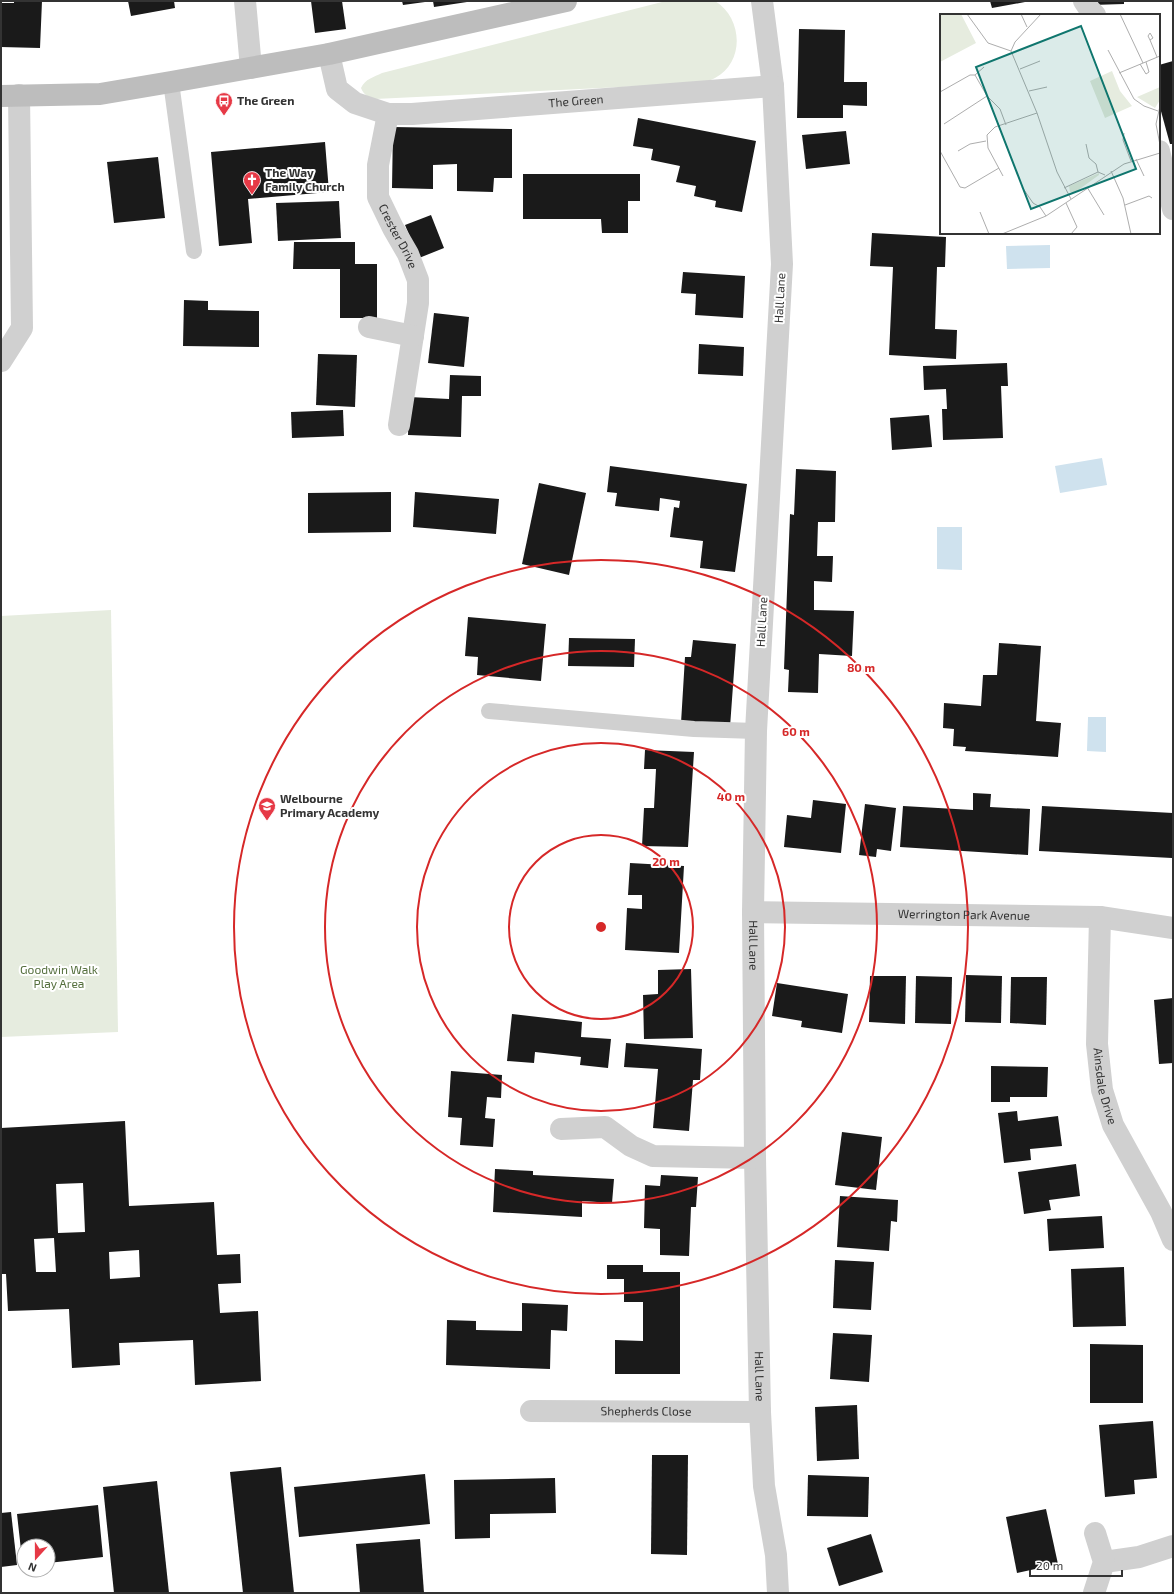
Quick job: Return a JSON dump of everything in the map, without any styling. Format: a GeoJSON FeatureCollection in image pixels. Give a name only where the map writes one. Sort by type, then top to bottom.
{"type":"FeatureCollection","features":[{"type":"Feature","properties":{"kind":"street"},"geometry":{"type":"LineString","coordinates":[[245,1],[251,68]]}},
{"type":"Feature","properties":{"kind":"street"},"geometry":{"type":"LineString","coordinates":[[762,1],[773,86]]}},
{"type":"Feature","properties":{"kind":"street"},"geometry":{"type":"LineString","coordinates":[[1084,1],[1094,14]]}},
{"type":"Feature","properties":{"kind":"street"},"geometry":{"type":"LineString","coordinates":[[1,361],[22,328],[10,96],[100,94],[171,82],[329,54],[553,3]]}},
{"type":"Feature","properties":{"kind":"street","name":"The Green"},"geometry":{"type":"LineString","coordinates":[[329,54],[337,89],[355,104],[388,114],[412,114],[773,86]]}},
{"type":"Feature","properties":{"kind":"street","name":"Hall Lane"},"geometry":{"type":"LineString","coordinates":[[773,86],[782,264],[756,731],[753,912],[755,1158],[760,1412],[764,1486],[776,1555],[778,1593]]}},
{"type":"Feature","properties":{"kind":"street","name":"Crester Drive"},"geometry":{"type":"LineString","coordinates":[[388,114],[378,165],[378,197],[392,228],[408,254],[418,280],[418,303],[399,425]]}},
{"type":"Feature","properties":{"kind":"street"},"geometry":{"type":"LineString","coordinates":[[1160,155],[1173,209]]}},
{"type":"Feature","properties":{"kind":"street"},"geometry":{"type":"LineString","coordinates":[[369,327],[413,336]]}},
{"type":"Feature","properties":{"kind":"street","name":"Werrington Park Avenue"},"geometry":{"type":"LineString","coordinates":[[753,912],[1100,917],[1173,928]]}},
{"type":"Feature","properties":{"kind":"street","name":"Ainsdale Drive"},"geometry":{"type":"LineString","coordinates":[[1100,917],[1097,1044],[1102,1090],[1113,1125],[1161,1212],[1173,1240]]}},
{"type":"Feature","properties":{"kind":"street"},"geometry":{"type":"LineString","coordinates":[[561,1129],[605,1127],[631,1146],[653,1156],[755,1158]]}},
{"type":"Feature","properties":{"kind":"street","name":"Shepherds Close"},"geometry":{"type":"LineString","coordinates":[[531,1411],[760,1412]]}},
{"type":"Feature","properties":{"kind":"street"},"geometry":{"type":"LineString","coordinates":[[1094,1593],[1104,1562],[1095,1533]]}},
{"type":"Feature","properties":{"kind":"street"},"geometry":{"type":"LineString","coordinates":[[1104,1562],[1139,1557],[1173,1546]]}},
{"type":"Feature","properties":{"kind":"lane"},"geometry":{"type":"LineString","coordinates":[[171,82],[194,252]]}},
{"type":"Feature","properties":{"kind":"lane"},"geometry":{"type":"LineString","coordinates":[[489,712],[694,729],[756,731]]}},
{"type":"Feature","properties":{"kind":"green space"},"geometry":{"type":"Polygon","coordinates":[[[666,1],[715,1],[724,9],[731,18],[737,40],[736,51],[732,62],[725,71],[704,83],[375,99],[366,95],[361,88],[367,80],[382,73],[666,1]]]}},
{"type":"Feature","properties":{"kind":"green space","name":"Goodwin Walk Play Area"},"geometry":{"type":"Polygon","coordinates":[[[111,610],[118,1032],[1,1037],[1,616],[111,610]]]}},
{"type":"Feature","properties":{"kind":"water"},"geometry":{"type":"Polygon","coordinates":[[[1050,245],[1050,268],[1007,269],[1006,246],[1050,245]]]}},
{"type":"Feature","properties":{"kind":"water"},"geometry":{"type":"Polygon","coordinates":[[[1102,458],[1107,485],[1060,493],[1055,466],[1102,458]]]}},
{"type":"Feature","properties":{"kind":"water"},"geometry":{"type":"Polygon","coordinates":[[[937,527],[962,527],[962,570],[937,569],[937,527]]]}},
{"type":"Feature","properties":{"kind":"water"},"geometry":{"type":"Polygon","coordinates":[[[1088,717],[1106,717],[1106,752],[1087,751],[1088,717]]]}},
{"type":"Feature","properties":{"kind":"building"},"geometry":{"type":"Polygon","coordinates":[[[14,1],[42,1],[40,48],[1,47],[1,3],[14,3],[14,1]]]}},
{"type":"Feature","properties":{"kind":"building"},"geometry":{"type":"Polygon","coordinates":[[[128,1],[174,1],[175,8],[131,16],[128,1]]]}},
{"type":"Feature","properties":{"kind":"building"},"geometry":{"type":"Polygon","coordinates":[[[311,1],[342,1],[346,29],[315,33],[311,1]]]}},
{"type":"Feature","properties":{"kind":"building"},"geometry":{"type":"Polygon","coordinates":[[[402,1],[425,1],[425,2],[403,5],[402,1]]]}},
{"type":"Feature","properties":{"kind":"building"},"geometry":{"type":"Polygon","coordinates":[[[433,1],[467,1],[467,2],[434,7],[433,1]]]}},
{"type":"Feature","properties":{"kind":"building"},"geometry":{"type":"Polygon","coordinates":[[[990,1],[1025,1],[1025,2],[992,8],[990,1]]]}},
{"type":"Feature","properties":{"kind":"building"},"geometry":{"type":"Polygon","coordinates":[[[1092,1],[1124,1],[1124,4],[1092,5],[1092,1]]]}},
{"type":"Feature","properties":{"kind":"building"},"geometry":{"type":"Polygon","coordinates":[[[799,29],[845,30],[844,82],[867,82],[867,106],[843,105],[843,118],[797,118],[799,29]]]}},
{"type":"Feature","properties":{"kind":"building"},"geometry":{"type":"Polygon","coordinates":[[[1173,61],[1173,144],[1170,144],[1160,108],[1160,65],[1173,61]]]}},
{"type":"Feature","properties":{"kind":"building"},"geometry":{"type":"Polygon","coordinates":[[[638,118],[756,141],[742,212],[715,207],[716,201],[694,196],[696,186],[676,182],[680,166],[651,160],[653,149],[633,146],[638,118]]]}},
{"type":"Feature","properties":{"kind":"building"},"geometry":{"type":"Polygon","coordinates":[[[393,127],[512,129],[512,178],[494,178],[493,192],[457,191],[457,164],[433,165],[433,189],[392,188],[393,127]]]}},
{"type":"Feature","properties":{"kind":"building"},"geometry":{"type":"Polygon","coordinates":[[[846,131],[850,164],[806,169],[802,135],[846,131]]]}},
{"type":"Feature","properties":{"kind":"building","name":"The Way Family Church"},"geometry":{"type":"Polygon","coordinates":[[[325,142],[329,192],[248,199],[252,243],[219,246],[211,152],[325,142]]]}},
{"type":"Feature","properties":{"kind":"building"},"geometry":{"type":"Polygon","coordinates":[[[158,157],[165,218],[114,223],[107,162],[158,157]]]}},
{"type":"Feature","properties":{"kind":"building"},"geometry":{"type":"Polygon","coordinates":[[[523,174],[640,174],[640,201],[628,201],[628,233],[602,233],[601,219],[523,219],[523,174]]]}},
{"type":"Feature","properties":{"kind":"building"},"geometry":{"type":"Polygon","coordinates":[[[339,201],[341,238],[278,241],[276,203],[339,201]]]}},
{"type":"Feature","properties":{"kind":"building"},"geometry":{"type":"Polygon","coordinates":[[[431,215],[444,248],[419,258],[405,225],[431,215]]]}},
{"type":"Feature","properties":{"kind":"building"},"geometry":{"type":"Polygon","coordinates":[[[872,233],[946,237],[945,267],[937,267],[935,329],[957,330],[956,359],[889,355],[893,267],[870,266],[872,233]]]}},
{"type":"Feature","properties":{"kind":"building"},"geometry":{"type":"Polygon","coordinates":[[[294,242],[355,242],[355,264],[377,264],[377,318],[340,318],[340,269],[293,269],[294,242]]]}},
{"type":"Feature","properties":{"kind":"building"},"geometry":{"type":"Polygon","coordinates":[[[683,272],[745,276],[743,318],[695,315],[696,294],[681,293],[683,272]]]}},
{"type":"Feature","properties":{"kind":"building"},"geometry":{"type":"Polygon","coordinates":[[[184,300],[208,301],[208,310],[259,311],[259,347],[183,346],[184,300]]]}},
{"type":"Feature","properties":{"kind":"building"},"geometry":{"type":"Polygon","coordinates":[[[434,313],[469,317],[464,367],[428,363],[434,313]]]}},
{"type":"Feature","properties":{"kind":"building"},"geometry":{"type":"Polygon","coordinates":[[[699,344],[744,347],[743,376],[698,374],[699,344]]]}},
{"type":"Feature","properties":{"kind":"building"},"geometry":{"type":"Polygon","coordinates":[[[318,354],[357,355],[355,407],[316,405],[318,354]]]}},
{"type":"Feature","properties":{"kind":"building"},"geometry":{"type":"Polygon","coordinates":[[[1007,363],[1008,386],[1001,386],[1003,438],[943,440],[942,409],[947,409],[946,389],[924,390],[923,366],[1007,363]]]}},
{"type":"Feature","properties":{"kind":"building"},"geometry":{"type":"Polygon","coordinates":[[[450,375],[481,376],[481,396],[462,396],[461,437],[408,435],[409,397],[449,399],[450,375]]]}},
{"type":"Feature","properties":{"kind":"building"},"geometry":{"type":"Polygon","coordinates":[[[343,410],[344,436],[292,438],[291,412],[343,410]]]}},
{"type":"Feature","properties":{"kind":"building"},"geometry":{"type":"Polygon","coordinates":[[[929,415],[932,447],[892,450],[890,418],[929,415]]]}},
{"type":"Feature","properties":{"kind":"building"},"geometry":{"type":"Polygon","coordinates":[[[610,466],[747,484],[735,572],[700,568],[703,541],[670,537],[674,507],[679,508],[680,501],[660,498],[659,511],[615,506],[617,493],[607,492],[610,466]]]}},
{"type":"Feature","properties":{"kind":"building"},"geometry":{"type":"Polygon","coordinates":[[[796,469],[836,471],[835,522],[818,522],[817,556],[833,556],[832,582],[814,581],[814,610],[854,611],[852,656],[819,654],[818,693],[788,692],[789,670],[784,669],[790,514],[794,515],[796,469]]]}},
{"type":"Feature","properties":{"kind":"building"},"geometry":{"type":"Polygon","coordinates":[[[539,483],[586,493],[569,575],[522,564],[539,483]]]}},
{"type":"Feature","properties":{"kind":"building"},"geometry":{"type":"Polygon","coordinates":[[[391,492],[391,532],[308,533],[308,493],[391,492]]]}},
{"type":"Feature","properties":{"kind":"building"},"geometry":{"type":"Polygon","coordinates":[[[415,492],[499,499],[496,534],[413,527],[415,492]]]}},
{"type":"Feature","properties":{"kind":"building"},"geometry":{"type":"Polygon","coordinates":[[[468,617],[546,624],[541,681],[477,675],[478,657],[465,656],[468,617]]]}},
{"type":"Feature","properties":{"kind":"building"},"geometry":{"type":"Polygon","coordinates":[[[569,638],[635,639],[634,667],[568,666],[569,638]]]}},
{"type":"Feature","properties":{"kind":"building"},"geometry":{"type":"Polygon","coordinates":[[[693,640],[736,644],[730,727],[681,723],[685,657],[691,657],[693,640]]]}},
{"type":"Feature","properties":{"kind":"building"},"geometry":{"type":"Polygon","coordinates":[[[999,643],[1041,646],[1036,721],[1061,723],[1058,757],[965,751],[966,747],[953,746],[954,729],[943,728],[944,703],[981,706],[983,675],[997,675],[999,643]]]}},
{"type":"Feature","properties":{"kind":"building"},"geometry":{"type":"Polygon","coordinates":[[[645,750],[694,752],[688,847],[642,846],[644,808],[654,808],[656,769],[644,769],[645,750]]]}},
{"type":"Feature","properties":{"kind":"building"},"geometry":{"type":"Polygon","coordinates":[[[973,793],[991,794],[990,807],[1030,809],[1028,855],[900,847],[903,806],[973,810],[973,793]]]}},
{"type":"Feature","properties":{"kind":"building"},"geometry":{"type":"Polygon","coordinates":[[[813,800],[846,804],[841,853],[784,847],[787,815],[811,818],[813,800]]]}},
{"type":"Feature","properties":{"kind":"building"},"geometry":{"type":"Polygon","coordinates":[[[865,804],[896,808],[891,851],[877,849],[876,857],[859,855],[865,804]]]}},
{"type":"Feature","properties":{"kind":"building"},"geometry":{"type":"Polygon","coordinates":[[[1042,806],[1173,813],[1172,858],[1039,851],[1042,806]]]}},
{"type":"Feature","properties":{"kind":"building"},"geometry":{"type":"Polygon","coordinates":[[[630,863],[684,866],[679,953],[625,950],[627,908],[642,909],[642,895],[628,895],[630,863]]]}},
{"type":"Feature","properties":{"kind":"building"},"geometry":{"type":"Polygon","coordinates":[[[691,969],[693,1038],[644,1039],[643,995],[658,994],[658,970],[691,969]]]}},
{"type":"Feature","properties":{"kind":"building"},"geometry":{"type":"Polygon","coordinates":[[[966,975],[1002,976],[1001,1023],[965,1022],[966,975]]]}},
{"type":"Feature","properties":{"kind":"building"},"geometry":{"type":"Polygon","coordinates":[[[870,976],[906,976],[905,1024],[869,1022],[870,976]]]}},
{"type":"Feature","properties":{"kind":"building"},"geometry":{"type":"Polygon","coordinates":[[[916,976],[952,977],[951,1024],[915,1023],[916,976]]]}},
{"type":"Feature","properties":{"kind":"building"},"geometry":{"type":"Polygon","coordinates":[[[1011,977],[1047,977],[1046,1025],[1010,1023],[1011,977]]]}},
{"type":"Feature","properties":{"kind":"building"},"geometry":{"type":"Polygon","coordinates":[[[777,983],[848,994],[842,1033],[801,1027],[802,1021],[772,1016],[777,983]]]}},
{"type":"Feature","properties":{"kind":"building"},"geometry":{"type":"Polygon","coordinates":[[[1173,998],[1173,1063],[1159,1064],[1154,1000],[1173,998]]]}},
{"type":"Feature","properties":{"kind":"building"},"geometry":{"type":"Polygon","coordinates":[[[512,1014],[582,1022],[581,1037],[611,1039],[608,1068],[580,1065],[581,1057],[535,1052],[534,1063],[507,1061],[512,1014]]]}},
{"type":"Feature","properties":{"kind":"building"},"geometry":{"type":"Polygon","coordinates":[[[626,1043],[702,1049],[700,1080],[693,1080],[689,1131],[653,1128],[658,1069],[624,1067],[626,1043]]]}},
{"type":"Feature","properties":{"kind":"building"},"geometry":{"type":"Polygon","coordinates":[[[991,1066],[1048,1067],[1047,1097],[1010,1097],[1010,1102],[991,1102],[991,1066]]]}},
{"type":"Feature","properties":{"kind":"building"},"geometry":{"type":"Polygon","coordinates":[[[451,1071],[502,1075],[501,1098],[487,1097],[485,1118],[495,1119],[493,1147],[460,1145],[462,1118],[448,1117],[451,1071]]]}},
{"type":"Feature","properties":{"kind":"building"},"geometry":{"type":"Polygon","coordinates":[[[1017,1111],[1018,1121],[1058,1116],[1062,1146],[1030,1149],[1031,1160],[1004,1163],[998,1113],[1017,1111]]]}},
{"type":"Feature","properties":{"kind":"building"},"geometry":{"type":"Polygon","coordinates":[[[125,1121],[129,1206],[214,1202],[217,1255],[240,1254],[241,1283],[218,1284],[220,1313],[258,1311],[261,1381],[195,1385],[193,1340],[119,1343],[120,1365],[72,1368],[69,1309],[8,1311],[6,1274],[1,1274],[1,1128],[125,1121]],[[83,1183],[56,1184],[58,1233],[85,1232],[83,1183]],[[54,1238],[34,1239],[36,1272],[56,1272],[54,1238]],[[139,1250],[109,1252],[110,1279],[140,1277],[139,1250]]]}},
{"type":"Feature","properties":{"kind":"building"},"geometry":{"type":"Polygon","coordinates":[[[842,1132],[882,1137],[876,1190],[835,1185],[842,1132]]]}},
{"type":"Feature","properties":{"kind":"building"},"geometry":{"type":"Polygon","coordinates":[[[1076,1164],[1080,1196],[1049,1200],[1051,1210],[1024,1214],[1018,1172],[1076,1164]]]}},
{"type":"Feature","properties":{"kind":"building"},"geometry":{"type":"Polygon","coordinates":[[[495,1169],[533,1171],[533,1175],[614,1179],[612,1203],[582,1201],[582,1217],[493,1212],[495,1169]]]}},
{"type":"Feature","properties":{"kind":"building"},"geometry":{"type":"Polygon","coordinates":[[[661,1175],[698,1177],[696,1207],[691,1207],[689,1256],[660,1255],[660,1229],[644,1228],[645,1185],[660,1186],[661,1175]]]}},
{"type":"Feature","properties":{"kind":"building"},"geometry":{"type":"Polygon","coordinates":[[[840,1196],[898,1200],[897,1222],[891,1221],[889,1251],[837,1247],[840,1196]]]}},
{"type":"Feature","properties":{"kind":"building"},"geometry":{"type":"Polygon","coordinates":[[[1102,1216],[1104,1248],[1049,1251],[1047,1219],[1102,1216]]]}},
{"type":"Feature","properties":{"kind":"building"},"geometry":{"type":"Polygon","coordinates":[[[835,1260],[874,1262],[871,1310],[833,1308],[835,1260]]]}},
{"type":"Feature","properties":{"kind":"building"},"geometry":{"type":"Polygon","coordinates":[[[607,1265],[643,1265],[643,1272],[680,1272],[680,1374],[615,1374],[615,1340],[643,1341],[643,1302],[624,1302],[624,1279],[607,1279],[607,1265]]]}},
{"type":"Feature","properties":{"kind":"building"},"geometry":{"type":"Polygon","coordinates":[[[1124,1267],[1126,1326],[1073,1327],[1071,1269],[1124,1267]]]}},
{"type":"Feature","properties":{"kind":"building"},"geometry":{"type":"Polygon","coordinates":[[[522,1303],[568,1305],[567,1331],[551,1330],[550,1369],[446,1365],[447,1320],[476,1321],[476,1330],[522,1331],[522,1303]]]}},
{"type":"Feature","properties":{"kind":"building"},"geometry":{"type":"Polygon","coordinates":[[[833,1333],[872,1335],[869,1382],[830,1379],[833,1333]]]}},
{"type":"Feature","properties":{"kind":"building"},"geometry":{"type":"Polygon","coordinates":[[[1090,1344],[1143,1345],[1143,1403],[1090,1403],[1090,1344]]]}},
{"type":"Feature","properties":{"kind":"building"},"geometry":{"type":"Polygon","coordinates":[[[857,1405],[859,1459],[817,1461],[815,1407],[857,1405]]]}},
{"type":"Feature","properties":{"kind":"building"},"geometry":{"type":"Polygon","coordinates":[[[1153,1421],[1157,1478],[1134,1480],[1135,1494],[1105,1497],[1099,1425],[1153,1421]]]}},
{"type":"Feature","properties":{"kind":"building"},"geometry":{"type":"Polygon","coordinates":[[[652,1455],[688,1455],[687,1555],[651,1554],[652,1455]]]}},
{"type":"Feature","properties":{"kind":"building"},"geometry":{"type":"Polygon","coordinates":[[[281,1467],[294,1593],[243,1593],[230,1472],[281,1467]]]}},
{"type":"Feature","properties":{"kind":"building"},"geometry":{"type":"Polygon","coordinates":[[[425,1474],[430,1524],[299,1537],[294,1487],[425,1474]]]}},
{"type":"Feature","properties":{"kind":"building"},"geometry":{"type":"Polygon","coordinates":[[[808,1475],[869,1477],[868,1517],[807,1516],[808,1475]]]}},
{"type":"Feature","properties":{"kind":"building"},"geometry":{"type":"Polygon","coordinates":[[[555,1478],[556,1513],[490,1514],[490,1538],[455,1539],[454,1480],[555,1478]]]}},
{"type":"Feature","properties":{"kind":"building"},"geometry":{"type":"Polygon","coordinates":[[[157,1481],[169,1593],[114,1593],[103,1487],[157,1481]]]}},
{"type":"Feature","properties":{"kind":"building"},"geometry":{"type":"Polygon","coordinates":[[[98,1505],[103,1557],[56,1562],[56,1538],[20,1538],[17,1514],[98,1505]]]}},
{"type":"Feature","properties":{"kind":"building"},"geometry":{"type":"Polygon","coordinates":[[[1046,1509],[1058,1564],[1017,1573],[1006,1517],[1046,1509]]]}},
{"type":"Feature","properties":{"kind":"building"},"geometry":{"type":"Polygon","coordinates":[[[11,1512],[16,1565],[1,1567],[1,1513],[11,1512]]]}},
{"type":"Feature","properties":{"kind":"building"},"geometry":{"type":"Polygon","coordinates":[[[871,1534],[883,1572],[839,1586],[827,1548],[871,1534]]]}},
{"type":"Feature","properties":{"kind":"building"},"geometry":{"type":"Polygon","coordinates":[[[420,1539],[424,1593],[360,1593],[356,1544],[420,1539]]]}},
{"type":"Feature","properties":{"kind":"place","name":"The Green"},"geometry":{"type":"Point","coordinates":[224,116]}},
{"type":"Feature","properties":{"kind":"place","name":"The Way Family Church"},"geometry":{"type":"Point","coordinates":[252,195]}},
{"type":"Feature","properties":{"kind":"place","name":"Welbourne Primary Academy"},"geometry":{"type":"Point","coordinates":[267,821]}}]}
